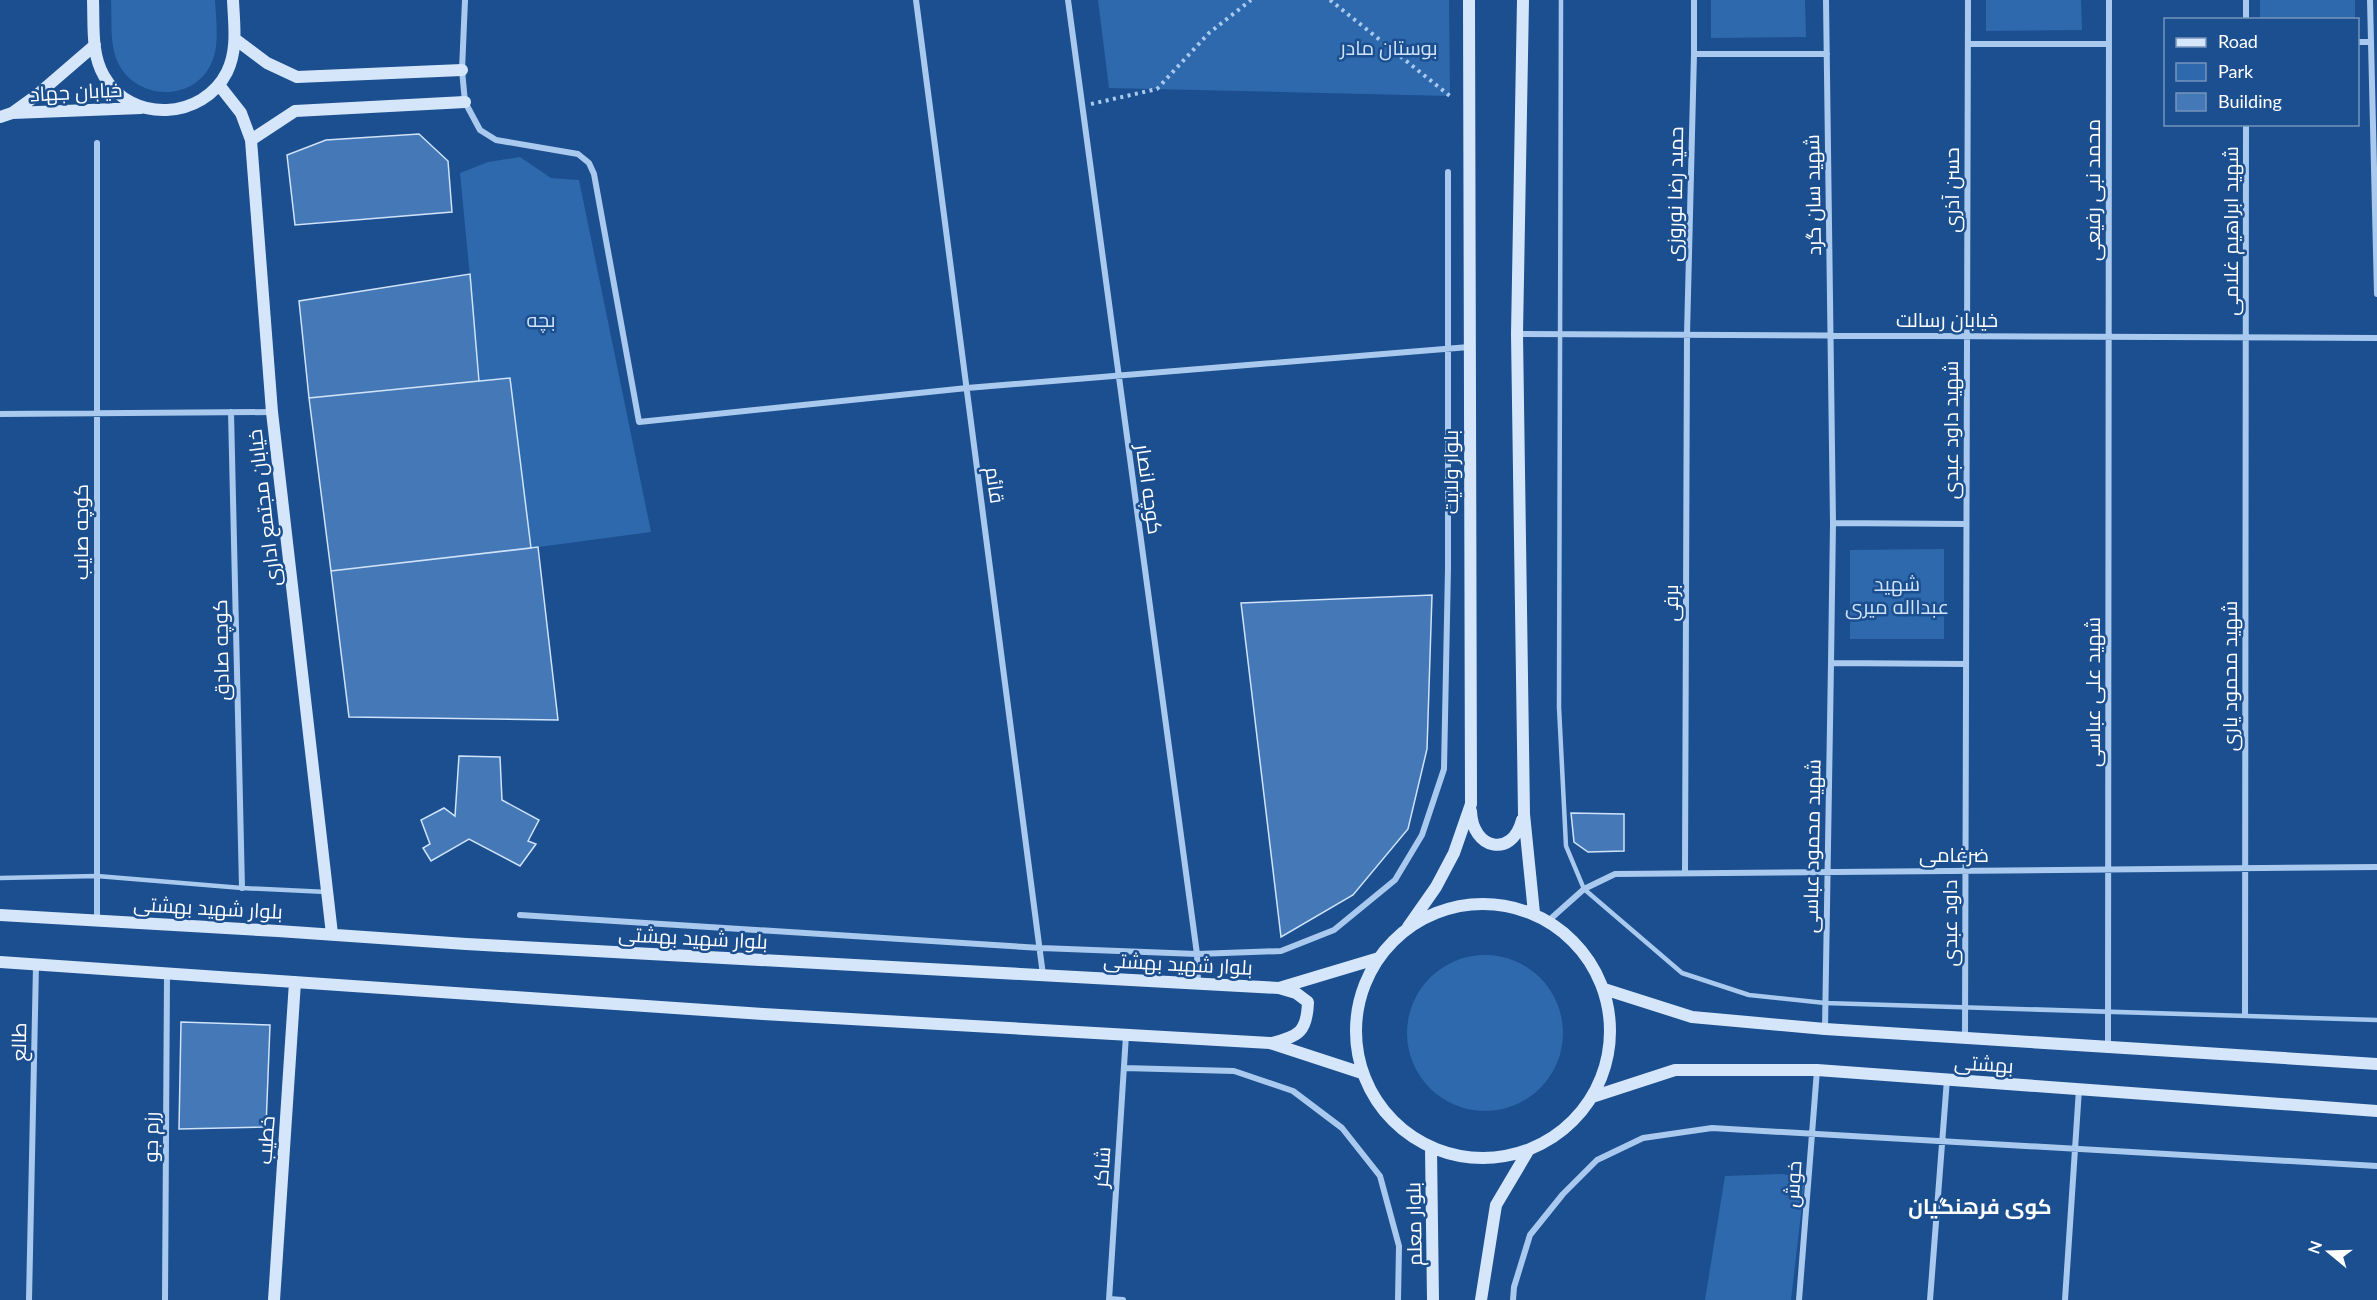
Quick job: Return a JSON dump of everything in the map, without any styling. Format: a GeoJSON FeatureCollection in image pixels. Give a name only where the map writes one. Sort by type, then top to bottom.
{"type":"FeatureCollection","features":[{"type":"Feature","properties":{"kind":"main road"},"geometry":{"type":"LineString","coordinates":[[93,0],[95,45],[104,76],[114,90],[142,108]]}},
{"type":"Feature","properties":{"kind":"main road"},"geometry":{"type":"LineString","coordinates":[[219,85],[231,63],[235,39],[233,0]]}},
{"type":"Feature","properties":{"kind":"main road","name":"بلوار ولایت"},"geometry":{"type":"LineString","coordinates":[[1408,927],[1441,879],[1454,853],[1471,804],[1469,0]]}},
{"type":"Feature","properties":{"kind":"main road"},"geometry":{"type":"LineString","coordinates":[[1523,0],[1517,334],[1524,814],[1534,913]]}},
{"type":"Feature","properties":{"kind":"main road"},"geometry":{"type":"LineString","coordinates":[[235,39],[267,63],[297,77],[462,70]]}},
{"type":"Feature","properties":{"kind":"main road","name":"خیابان جهاد"},"geometry":{"type":"LineString","coordinates":[[6,115],[38,95],[95,45]]}},
{"type":"Feature","properties":{"kind":"main road","name":"خیابان جهاد"},"geometry":{"type":"LineString","coordinates":[[6,115],[142,108],[159,111],[176,110],[192,106],[207,97],[219,85]]}},
{"type":"Feature","properties":{"kind":"main road","name":"خیابان مجتمع اداری"},"geometry":{"type":"LineString","coordinates":[[219,85],[241,113],[251,140],[272,412],[332,934]]}},
{"type":"Feature","properties":{"kind":"main road"},"geometry":{"type":"LineString","coordinates":[[251,140],[295,111],[465,102]]}},
{"type":"Feature","properties":{"kind":"main road"},"geometry":{"type":"LineString","coordinates":[[1471,804],[1471,823],[1477,837],[1491,845],[1507,844],[1519,833],[1524,814]]}},
{"type":"Feature","properties":{"kind":"main road"},"geometry":{"type":"LineString","coordinates":[[1492,903],[1534,913],[1570,937],[1591,961],[1604,989],[1610,1016],[1610,1044],[1605,1071],[1593,1097],[1575,1120],[1561,1132],[1528,1151],[1504,1158],[1479,1159],[1455,1156],[1431,1148],[1402,1130],[1378,1104],[1362,1073],[1356,1039],[1357,1010],[1365,983],[1379,957],[1392,941],[1408,927],[1448,908],[1492,903]]}},
{"type":"Feature","properties":{"kind":"main road","name":"بلوار شهید بهشتی"},"geometry":{"type":"LineString","coordinates":[[0,915],[490,945],[1279,988],[1379,957]]}},
{"type":"Feature","properties":{"kind":"main road"},"geometry":{"type":"LineString","coordinates":[[0,962],[168,975],[1270,1043],[1362,1073]]}},
{"type":"Feature","properties":{"kind":"main road","name":"خطیب"},"geometry":{"type":"LineString","coordinates":[[274,1300],[295,982]]}},
{"type":"Feature","properties":{"kind":"main road"},"geometry":{"type":"LineString","coordinates":[[1270,1043],[1294,1037],[1307,1022],[1308,1002],[1296,993],[1279,988]]}},
{"type":"Feature","properties":{"kind":"main road","name":"بهشتی"},"geometry":{"type":"LineString","coordinates":[[1604,989],[1692,1017],[1965,1039],[2377,1064]]}},
{"type":"Feature","properties":{"kind":"main road","name":"بهشتی"},"geometry":{"type":"LineString","coordinates":[[1593,1097],[1675,1070],[1817,1070],[2377,1112]]}},
{"type":"Feature","properties":{"kind":"main road","name":"بلوار معلم"},"geometry":{"type":"LineString","coordinates":[[1431,1148],[1433,1300]]}},
{"type":"Feature","properties":{"kind":"main road"},"geometry":{"type":"LineString","coordinates":[[1481,1300],[1496,1205],[1528,1151]]}},
{"type":"Feature","properties":{"kind":"street"},"geometry":{"type":"LineString","coordinates":[[465,0],[462,70],[465,102],[480,130],[496,140],[578,154],[589,163],[594,174],[639,422],[967,388],[1469,347]]}},
{"type":"Feature","properties":{"kind":"street","name":"قائم"},"geometry":{"type":"LineString","coordinates":[[916,0],[1043,975]]}},
{"type":"Feature","properties":{"kind":"street","name":"کوچه انصار"},"geometry":{"type":"LineString","coordinates":[[1068,0],[1197,954],[1198,983]]}},
{"type":"Feature","properties":{"kind":"street","name":"حمید رضا نوروزی"},"geometry":{"type":"LineString","coordinates":[[1687,334],[1694,0]]}},
{"type":"Feature","properties":{"kind":"street","name":"شهید سان گرد"},"geometry":{"type":"LineString","coordinates":[[1826,0],[1830,335]]}},
{"type":"Feature","properties":{"kind":"street","name":"حسن آذری"},"geometry":{"type":"LineString","coordinates":[[1967,336],[1968,0]]}},
{"type":"Feature","properties":{"kind":"street","name":"محمد نبی رفیعی"},"geometry":{"type":"LineString","coordinates":[[2108,337],[2109,0]]}},
{"type":"Feature","properties":{"kind":"street"},"geometry":{"type":"LineString","coordinates":[[2246,0],[2246,18]]}},
{"type":"Feature","properties":{"kind":"street"},"geometry":{"type":"LineString","coordinates":[[2370,0],[2377,294]]}},
{"type":"Feature","properties":{"kind":"street"},"geometry":{"type":"LineString","coordinates":[[2359,42],[2370,42]]}},
{"type":"Feature","properties":{"kind":"street"},"geometry":{"type":"LineString","coordinates":[[1968,44],[2109,44]]}},
{"type":"Feature","properties":{"kind":"street"},"geometry":{"type":"LineString","coordinates":[[1694,54],[1827,54]]}},
{"type":"Feature","properties":{"kind":"street","name":"شهید ابراهیم غلامی"},"geometry":{"type":"LineString","coordinates":[[2246,126],[2246,338]]}},
{"type":"Feature","properties":{"kind":"street","name":"کوچه صایب"},"geometry":{"type":"LineString","coordinates":[[97,143],[97,921]]}},
{"type":"Feature","properties":{"kind":"street"},"geometry":{"type":"LineString","coordinates":[[520,915],[1041,948],[1197,954],[1281,951],[1334,930],[1395,880],[1422,835],[1444,768],[1448,568],[1448,171]]}},
{"type":"Feature","properties":{"kind":"street","name":"خیابان رسالت"},"geometry":{"type":"LineString","coordinates":[[1517,334],[2377,338]]}},
{"type":"Feature","properties":{"kind":"street","name":"برفی"},"geometry":{"type":"LineString","coordinates":[[1685,872],[1687,334]]}},
{"type":"Feature","properties":{"kind":"street"},"geometry":{"type":"LineString","coordinates":[[1830,335],[1833,523],[1966,524]]}},
{"type":"Feature","properties":{"kind":"street","name":"شهید داود عبدی"},"geometry":{"type":"LineString","coordinates":[[1966,664],[1967,336]]}},
{"type":"Feature","properties":{"kind":"street","name":"شهید علی عباسی"},"geometry":{"type":"LineString","coordinates":[[2108,337],[2108,1048]]}},
{"type":"Feature","properties":{"kind":"street","name":"شهید محمود یاری"},"geometry":{"type":"LineString","coordinates":[[2245,1015],[2246,338]]}},
{"type":"Feature","properties":{"kind":"street","name":"کوچه صادق"},"geometry":{"type":"LineString","coordinates":[[231,412],[242,888]]}},
{"type":"Feature","properties":{"kind":"street"},"geometry":{"type":"LineString","coordinates":[[0,414],[272,412]]}},
{"type":"Feature","properties":{"kind":"street","name":"شهید محمود عباسی"},"geometry":{"type":"LineString","coordinates":[[1825,1029],[1833,523]]}},
{"type":"Feature","properties":{"kind":"street"},"geometry":{"type":"LineString","coordinates":[[1831,663],[1966,664]]}},
{"type":"Feature","properties":{"kind":"street","name":"داود عبدی"},"geometry":{"type":"LineString","coordinates":[[1965,1039],[1966,664]]}},
{"type":"Feature","properties":{"kind":"street","name":"ضرغامی"},"geometry":{"type":"LineString","coordinates":[[1547,922],[1584,889],[1615,874],[2377,867]]}},
{"type":"Feature","properties":{"kind":"street","name":"طالع"},"geometry":{"type":"LineString","coordinates":[[29,1300],[36,965]]}},
{"type":"Feature","properties":{"kind":"street","name":"رزم جو"},"geometry":{"type":"LineString","coordinates":[[165,1300],[168,975]]}},
{"type":"Feature","properties":{"kind":"street","name":"شاکر"},"geometry":{"type":"LineString","coordinates":[[1109,1300],[1126,1035]]}},
{"type":"Feature","properties":{"kind":"street"},"geometry":{"type":"LineString","coordinates":[[1124,1068],[1234,1071],[1293,1091],[1342,1128],[1380,1176],[1399,1246],[1398,1300]]}},
{"type":"Feature","properties":{"kind":"street","name":"خوش"},"geometry":{"type":"LineString","coordinates":[[1799,1300],[1817,1070]]}},
{"type":"Feature","properties":{"kind":"street"},"geometry":{"type":"LineString","coordinates":[[1930,1300],[1947,1079]]}},
{"type":"Feature","properties":{"kind":"street"},"geometry":{"type":"LineString","coordinates":[[2065,1300],[2079,1089]]}},
{"type":"Feature","properties":{"kind":"street"},"geometry":{"type":"LineString","coordinates":[[1513,1300],[1514,1287],[1530,1235],[1563,1194],[1597,1160],[1643,1138],[1712,1128],[2377,1166]]}},
{"type":"Feature","properties":{"kind":"street"},"geometry":{"type":"LineString","coordinates":[[1109,1300],[1123,1300]]}},
{"type":"Feature","properties":{"kind":"lane"},"geometry":{"type":"LineString","coordinates":[[1561,0],[1558,334],[1560,730],[1566,846],[1584,889],[1682,974],[1749,995],[1825,1003],[2377,1020]]}},
{"type":"Feature","properties":{"kind":"lane"},"geometry":{"type":"LineString","coordinates":[[0,878],[97,876],[242,888],[327,892]]}},
{"type":"Feature","properties":{"kind":"path"},"geometry":{"type":"LineString","coordinates":[[1082,106],[1157,89],[1209,33],[1251,0]]}},
{"type":"Feature","properties":{"kind":"path"},"geometry":{"type":"LineString","coordinates":[[1330,0],[1450,96]]}},
{"type":"Feature","properties":{"kind":"green space"},"geometry":{"type":"Polygon","coordinates":[[[111,0],[215,0],[216,49],[211,64],[202,77],[189,86],[175,91],[160,92],[133,81],[122,70],[113,48],[111,0]]]}},
{"type":"Feature","properties":{"kind":"green space","name":"بوستان مادر"},"geometry":{"type":"Polygon","coordinates":[[[1098,0],[1449,0],[1450,96],[1109,88],[1098,0]]]}},
{"type":"Feature","properties":{"kind":"green space"},"geometry":{"type":"Polygon","coordinates":[[[1711,0],[1805,0],[1806,37],[1711,38],[1711,0]]]}},
{"type":"Feature","properties":{"kind":"green space"},"geometry":{"type":"Polygon","coordinates":[[[1986,0],[2081,0],[2082,30],[1986,31],[1986,0]]]}},
{"type":"Feature","properties":{"kind":"green space"},"geometry":{"type":"Polygon","coordinates":[[[2260,0],[2355,0],[2355,18],[2260,18],[2260,0]]]}},
{"type":"Feature","properties":{"kind":"green space","name":"بچه"},"geometry":{"type":"Polygon","coordinates":[[[520,157],[551,178],[579,180],[651,532],[531,548],[510,378],[480,382],[460,173],[488,162],[520,157]]]}},
{"type":"Feature","properties":{"kind":"green space","name":"شهید عبدااله میری"},"geometry":{"type":"Polygon","coordinates":[[[1944,549],[1944,639],[1850,639],[1850,550],[1944,549]]]}},
{"type":"Feature","properties":{"kind":"green space"},"geometry":{"type":"Polygon","coordinates":[[[1485,955],[1500,956],[1515,961],[1540,978],[1557,1003],[1562,1018],[1562,1048],[1557,1063],[1540,1088],[1515,1105],[1500,1110],[1485,1111],[1470,1110],[1455,1105],[1430,1088],[1413,1063],[1408,1048],[1407,1033],[1408,1018],[1413,1003],[1430,978],[1455,961],[1470,956],[1485,955]]]}},
{"type":"Feature","properties":{"kind":"green space"},"geometry":{"type":"Polygon","coordinates":[[[1783,1174],[1805,1179],[1791,1300],[1705,1300],[1725,1176],[1783,1174]]]}},
{"type":"Feature","properties":{"kind":"building"},"geometry":{"type":"Polygon","coordinates":[[[419,134],[448,161],[452,212],[295,225],[287,155],[326,140],[419,134]]]}},
{"type":"Feature","properties":{"kind":"building"},"geometry":{"type":"Polygon","coordinates":[[[470,274],[479,381],[309,398],[299,301],[470,274]]]}},
{"type":"Feature","properties":{"kind":"building"},"geometry":{"type":"Polygon","coordinates":[[[510,378],[531,548],[331,571],[309,398],[510,378]]]}},
{"type":"Feature","properties":{"kind":"building"},"geometry":{"type":"Polygon","coordinates":[[[538,547],[558,720],[349,717],[331,571],[538,547]]]}},
{"type":"Feature","properties":{"kind":"building"},"geometry":{"type":"Polygon","coordinates":[[[1432,595],[1427,749],[1408,829],[1353,895],[1281,937],[1241,603],[1432,595]]]}},
{"type":"Feature","properties":{"kind":"building"},"geometry":{"type":"Polygon","coordinates":[[[459,756],[500,757],[502,800],[539,820],[528,841],[536,844],[520,866],[469,839],[431,861],[423,848],[430,844],[421,820],[444,808],[455,816],[459,756]]]}},
{"type":"Feature","properties":{"kind":"building"},"geometry":{"type":"Polygon","coordinates":[[[1571,813],[1624,814],[1624,851],[1588,852],[1574,842],[1571,813]]]}},
{"type":"Feature","properties":{"kind":"building"},"geometry":{"type":"Polygon","coordinates":[[[181,1022],[270,1025],[266,1127],[179,1129],[181,1022]]]}},
{"type":"Feature","properties":{"kind":"district","name":"کوی فرهنگیان"},"geometry":{"type":"Point","coordinates":[1980,1205]}}]}
